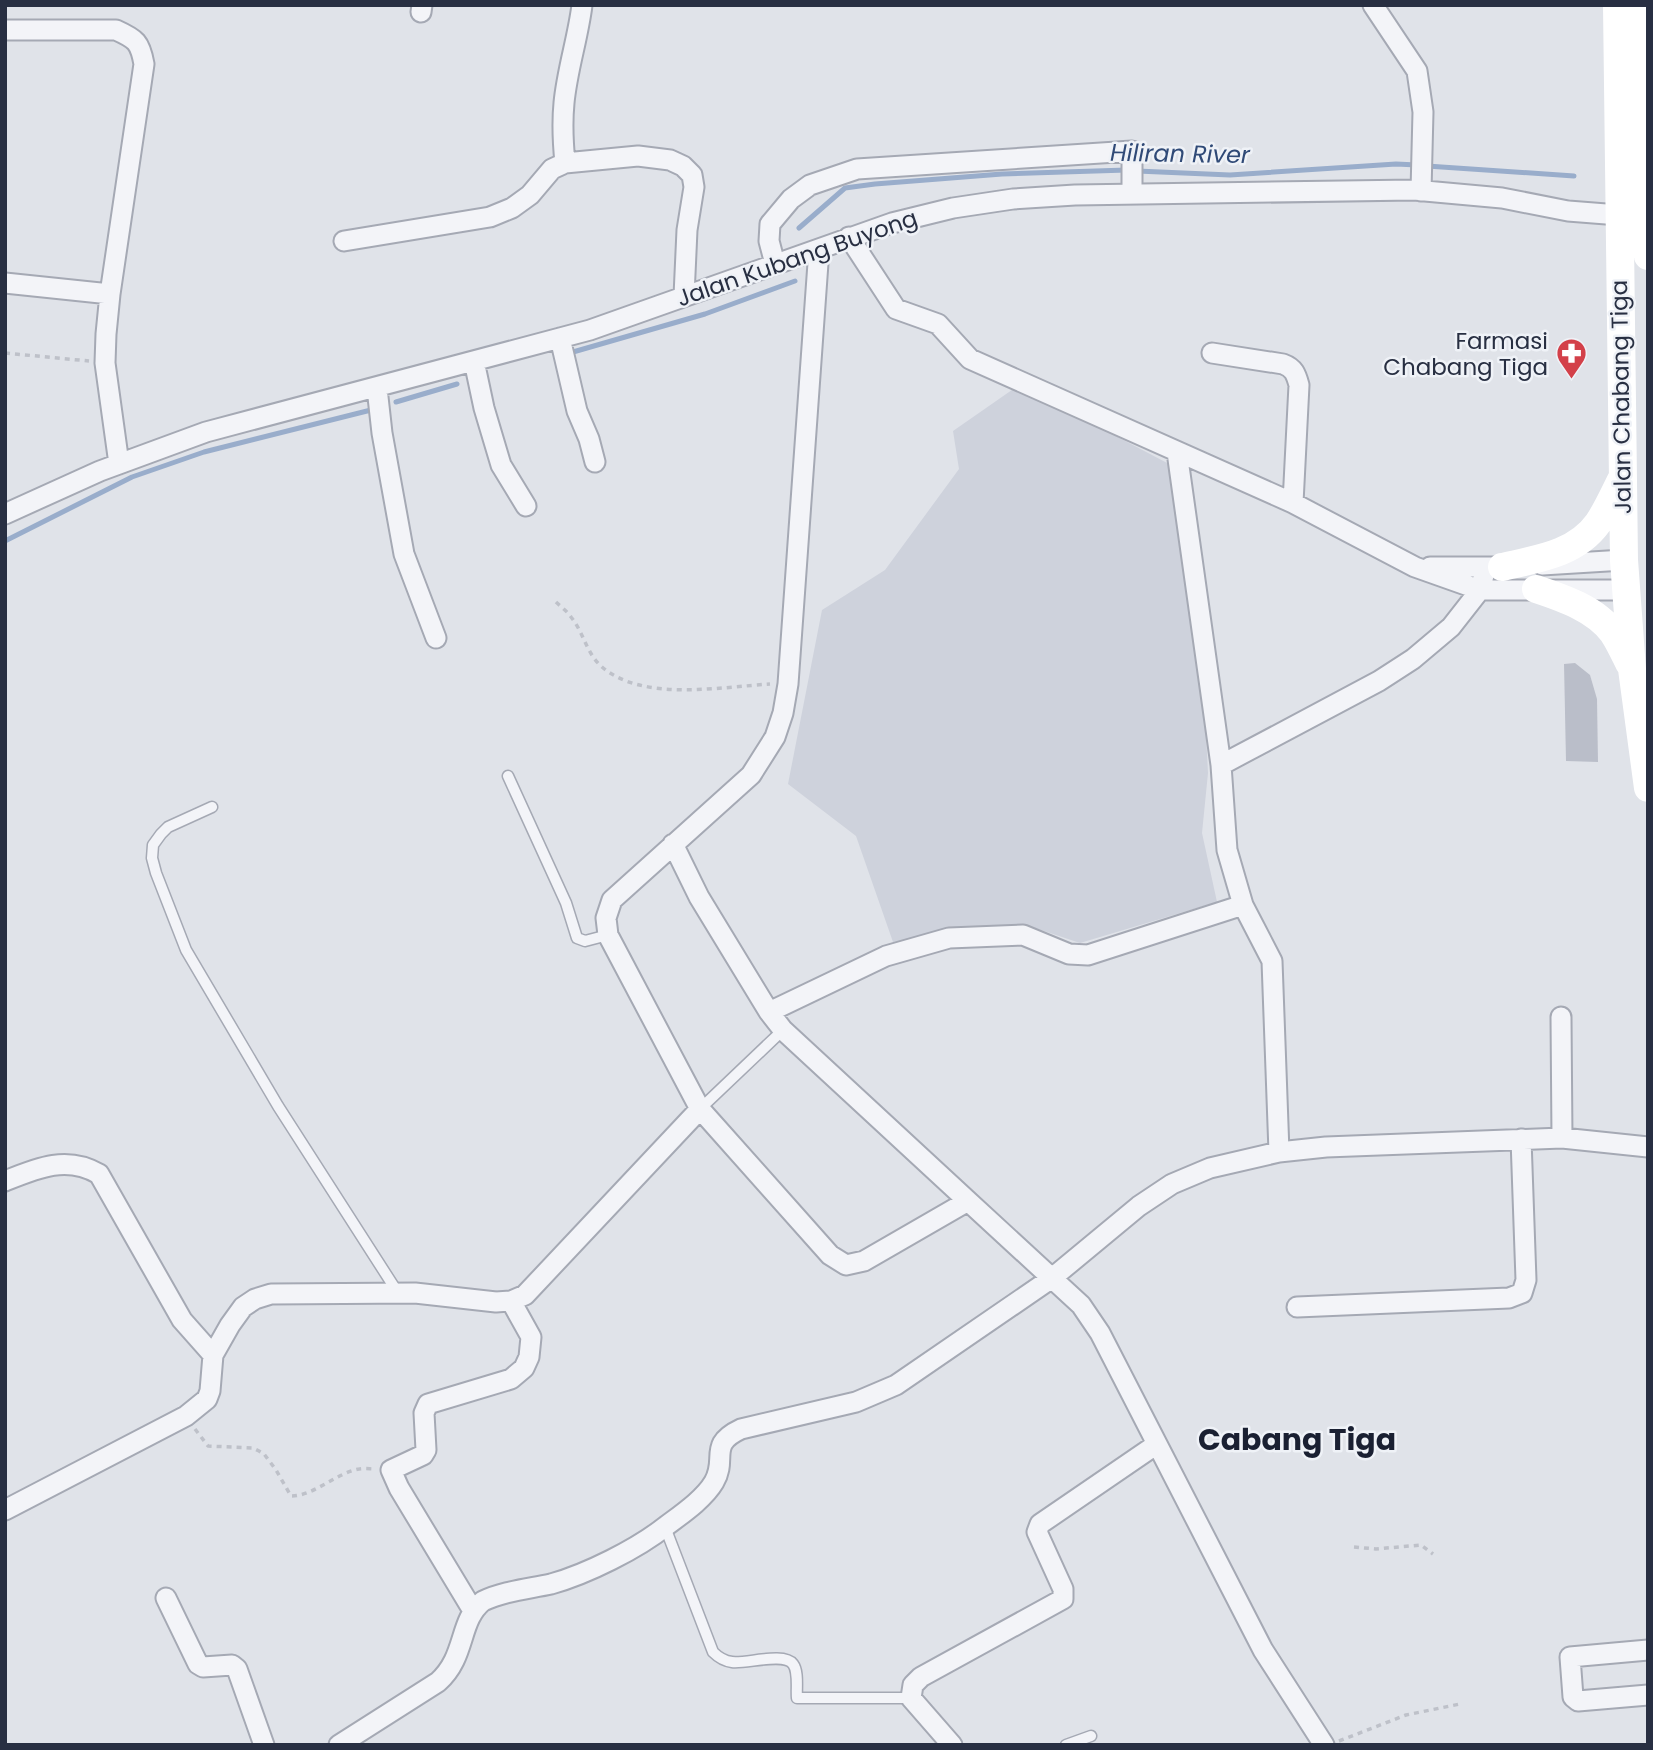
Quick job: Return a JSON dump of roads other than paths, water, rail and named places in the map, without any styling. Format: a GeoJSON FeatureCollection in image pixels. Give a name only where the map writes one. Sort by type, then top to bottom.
{"type":"FeatureCollection","features":[{"type":"Feature","properties":{"kind":"main road","name":"Jalan Chabang Tiga"},"geometry":{"type":"LineString","coordinates":[[1616,5],[1638,134]]}},
{"type":"Feature","properties":{"kind":"main road","name":"Jalan Chabang Tiga"},"geometry":{"type":"LineString","coordinates":[[1646,22],[1622,477],[1636,559],[1632,668],[1648,788]]}},
{"type":"Feature","properties":{"kind":"main road","name":"Jalan Chabang Tiga"},"geometry":{"type":"LineString","coordinates":[[1636,213],[1648,256]]}},
{"type":"Feature","properties":{"kind":"main road"},"geometry":{"type":"LineString","coordinates":[[1494,567],[1567,550],[1587,537],[1599,522],[1622,477]]}},
{"type":"Feature","properties":{"kind":"main road"},"geometry":{"type":"LineString","coordinates":[[1536,589],[1570,601],[1593,615],[1612,631],[1632,668]]}},
{"type":"Feature","properties":{"kind":"street"},"geometry":{"type":"LineString","coordinates":[[565,163],[564,102],[582,5]]}},
{"type":"Feature","properties":{"kind":"street"},"geometry":{"type":"LineString","coordinates":[[1373,5],[1417,71],[1423,112],[1421,191]]}},
{"type":"Feature","properties":{"kind":"street"},"geometry":{"type":"LineString","coordinates":[[5,30],[116,30],[132,37],[141,47],[144,64],[110,294],[105,363],[119,464]]}},
{"type":"Feature","properties":{"kind":"street"},"geometry":{"type":"LineString","coordinates":[[775,264],[769,241],[769,224],[791,199],[810,185],[857,169],[1132,151],[1132,194]]}},
{"type":"Feature","properties":{"kind":"street"},"geometry":{"type":"LineString","coordinates":[[344,241],[490,217],[512,208],[530,195],[552,169],[565,163],[638,156],[670,160],[683,166],[692,175],[694,187],[687,230],[684,296]]}},
{"type":"Feature","properties":{"kind":"street","name":"Jalan Kubang Buyong"},"geometry":{"type":"LineString","coordinates":[[5,514],[119,464],[206,432],[590,330],[849,237],[953,208],[1026,198],[1132,194],[1421,191],[1502,198],[1568,211],[1636,213]]}},
{"type":"Feature","properties":{"kind":"street"},"geometry":{"type":"LineString","coordinates":[[849,237],[896,309],[938,324],[971,359],[1293,503],[1415,567],[1480,590],[1637,589]]}},
{"type":"Feature","properties":{"kind":"street"},"geometry":{"type":"LineString","coordinates":[[819,249],[788,684],[783,713],[775,737],[751,775],[612,900],[606,918],[608,935],[699,1110],[831,1255],[846,1265],[864,1261],[968,1201]]}},
{"type":"Feature","properties":{"kind":"street"},"geometry":{"type":"LineString","coordinates":[[5,283],[110,294]]}},
{"type":"Feature","properties":{"kind":"street"},"geometry":{"type":"LineString","coordinates":[[561,338],[577,411],[589,439],[594,462]]}},
{"type":"Feature","properties":{"kind":"street"},"geometry":{"type":"LineString","coordinates":[[1212,353],[1283,364],[1291,367],[1297,375],[1299,385],[1293,503]]}},
{"type":"Feature","properties":{"kind":"street"},"geometry":{"type":"LineString","coordinates":[[474,362],[501,465],[526,506]]}},
{"type":"Feature","properties":{"kind":"street"},"geometry":{"type":"LineString","coordinates":[[377,388],[382,433],[404,554],[436,638]]}},
{"type":"Feature","properties":{"kind":"street"},"geometry":{"type":"LineString","coordinates":[[1177,452],[1221,765],[1227,850],[1243,905],[1272,961],[1279,1152]]}},
{"type":"Feature","properties":{"kind":"street"},"geometry":{"type":"LineString","coordinates":[[1415,567],[1494,567],[1636,559]]}},
{"type":"Feature","properties":{"kind":"street"},"geometry":{"type":"LineString","coordinates":[[1221,765],[1379,681],[1413,659],[1451,627],[1494,567]]}},
{"type":"Feature","properties":{"kind":"street"},"geometry":{"type":"LineString","coordinates":[[673,844],[699,897],[769,1012],[783,1030],[1082,1305],[1100,1333],[1263,1650],[1324,1745]]}},
{"type":"Feature","properties":{"kind":"street"},"geometry":{"type":"LineString","coordinates":[[769,1012],[886,956],[949,938],[1023,936],[1069,954],[1088,955],[1243,905]]}},
{"type":"Feature","properties":{"kind":"street"},"geometry":{"type":"LineString","coordinates":[[1561,1017],[1562,1138]]}},
{"type":"Feature","properties":{"kind":"street"},"geometry":{"type":"LineString","coordinates":[[5,1510],[186,1416],[207,1399],[211,1391],[213,1355],[243,1307],[255,1299],[271,1294],[398,1293],[496,1302],[511,1301],[524,1295],[699,1110]]}},
{"type":"Feature","properties":{"kind":"street"},"geometry":{"type":"LineString","coordinates":[[340,1745],[438,1682],[449,1672],[457,1658],[472,1609],[492,1597],[576,1577],[665,1527],[714,1482],[719,1471],[720,1445],[728,1435],[741,1429],[834,1408],[876,1395],[896,1385],[1052,1278],[1139,1206],[1172,1184],[1210,1168],[1279,1152],[1326,1147],[1562,1138],[1648,1147]]}},
{"type":"Feature","properties":{"kind":"street"},"geometry":{"type":"LineString","coordinates":[[1297,1307],[1509,1298],[1522,1293],[1526,1280],[1521,1139]]}},
{"type":"Feature","properties":{"kind":"street"},"geometry":{"type":"LineString","coordinates":[[5,1181],[40,1166],[68,1163],[87,1167],[99,1174],[181,1320],[213,1355]]}},
{"type":"Feature","properties":{"kind":"street"},"geometry":{"type":"LineString","coordinates":[[472,1609],[399,1488],[391,1470],[423,1455],[426,1450],[424,1413],[428,1404],[511,1379],[524,1368],[529,1357],[531,1337],[511,1301]]}},
{"type":"Feature","properties":{"kind":"street"},"geometry":{"type":"LineString","coordinates":[[953,1745],[911,1698],[913,1685],[921,1677],[1063,1599],[1063,1589],[1037,1532],[1040,1524],[1157,1444]]}},
{"type":"Feature","properties":{"kind":"street"},"geometry":{"type":"LineString","coordinates":[[166,1598],[198,1664],[203,1667],[232,1665],[237,1669],[264,1745]]}},
{"type":"Feature","properties":{"kind":"street"},"geometry":{"type":"LineString","coordinates":[[1648,1650],[1570,1657],[1573,1697],[1578,1701],[1648,1695]]}},
{"type":"Feature","properties":{"kind":"lane"},"geometry":{"type":"LineString","coordinates":[[508,776],[566,903],[577,939],[584,941],[608,935]]}},
{"type":"Feature","properties":{"kind":"lane"},"geometry":{"type":"LineString","coordinates":[[212,807],[168,827],[161,834],[153,845],[152,858],[156,873],[186,950],[278,1105],[398,1293]]}},
{"type":"Feature","properties":{"kind":"lane"},"geometry":{"type":"LineString","coordinates":[[699,1110],[783,1030]]}},
{"type":"Feature","properties":{"kind":"lane"},"geometry":{"type":"LineString","coordinates":[[665,1527],[712,1651],[721,1658],[732,1662],[785,1658],[793,1664],[796,1672],[797,1698],[911,1698]]}},
{"type":"Feature","properties":{"kind":"lane"},"geometry":{"type":"LineString","coordinates":[[1066,1745],[1091,1737]]}},
{"type":"Feature","properties":{"kind":"waterway","name":"Hiliran River"},"geometry":{"type":"LineString","coordinates":[[1137,171],[1230,175],[1396,164],[1417,165]]}},
{"type":"Feature","properties":{"kind":"waterway","name":"Hiliran River"},"geometry":{"type":"LineString","coordinates":[[1427,166],[1574,176]]}},
{"type":"Feature","properties":{"kind":"waterway","name":"Hiliran River"},"geometry":{"type":"LineString","coordinates":[[799,228],[845,188],[1002,174],[1127,170]]}},
{"type":"Feature","properties":{"kind":"waterway"},"geometry":{"type":"LineString","coordinates":[[573,352],[705,314],[795,281]]}},
{"type":"Feature","properties":{"kind":"waterway"},"geometry":{"type":"LineString","coordinates":[[396,402],[457,384]]}},
{"type":"Feature","properties":{"kind":"waterway"},"geometry":{"type":"LineString","coordinates":[[5,541],[132,477],[204,452],[371,410]]}},
{"type":"Feature","properties":{"kind":"place","name":"Farmasi Chabang Tiga"},"geometry":{"type":"Point","coordinates":[1571,381]}},
{"type":"Feature","properties":{"kind":"district","name":"Cabang Tiga"},"geometry":{"type":"Point","coordinates":[1297,1440]}}]}
